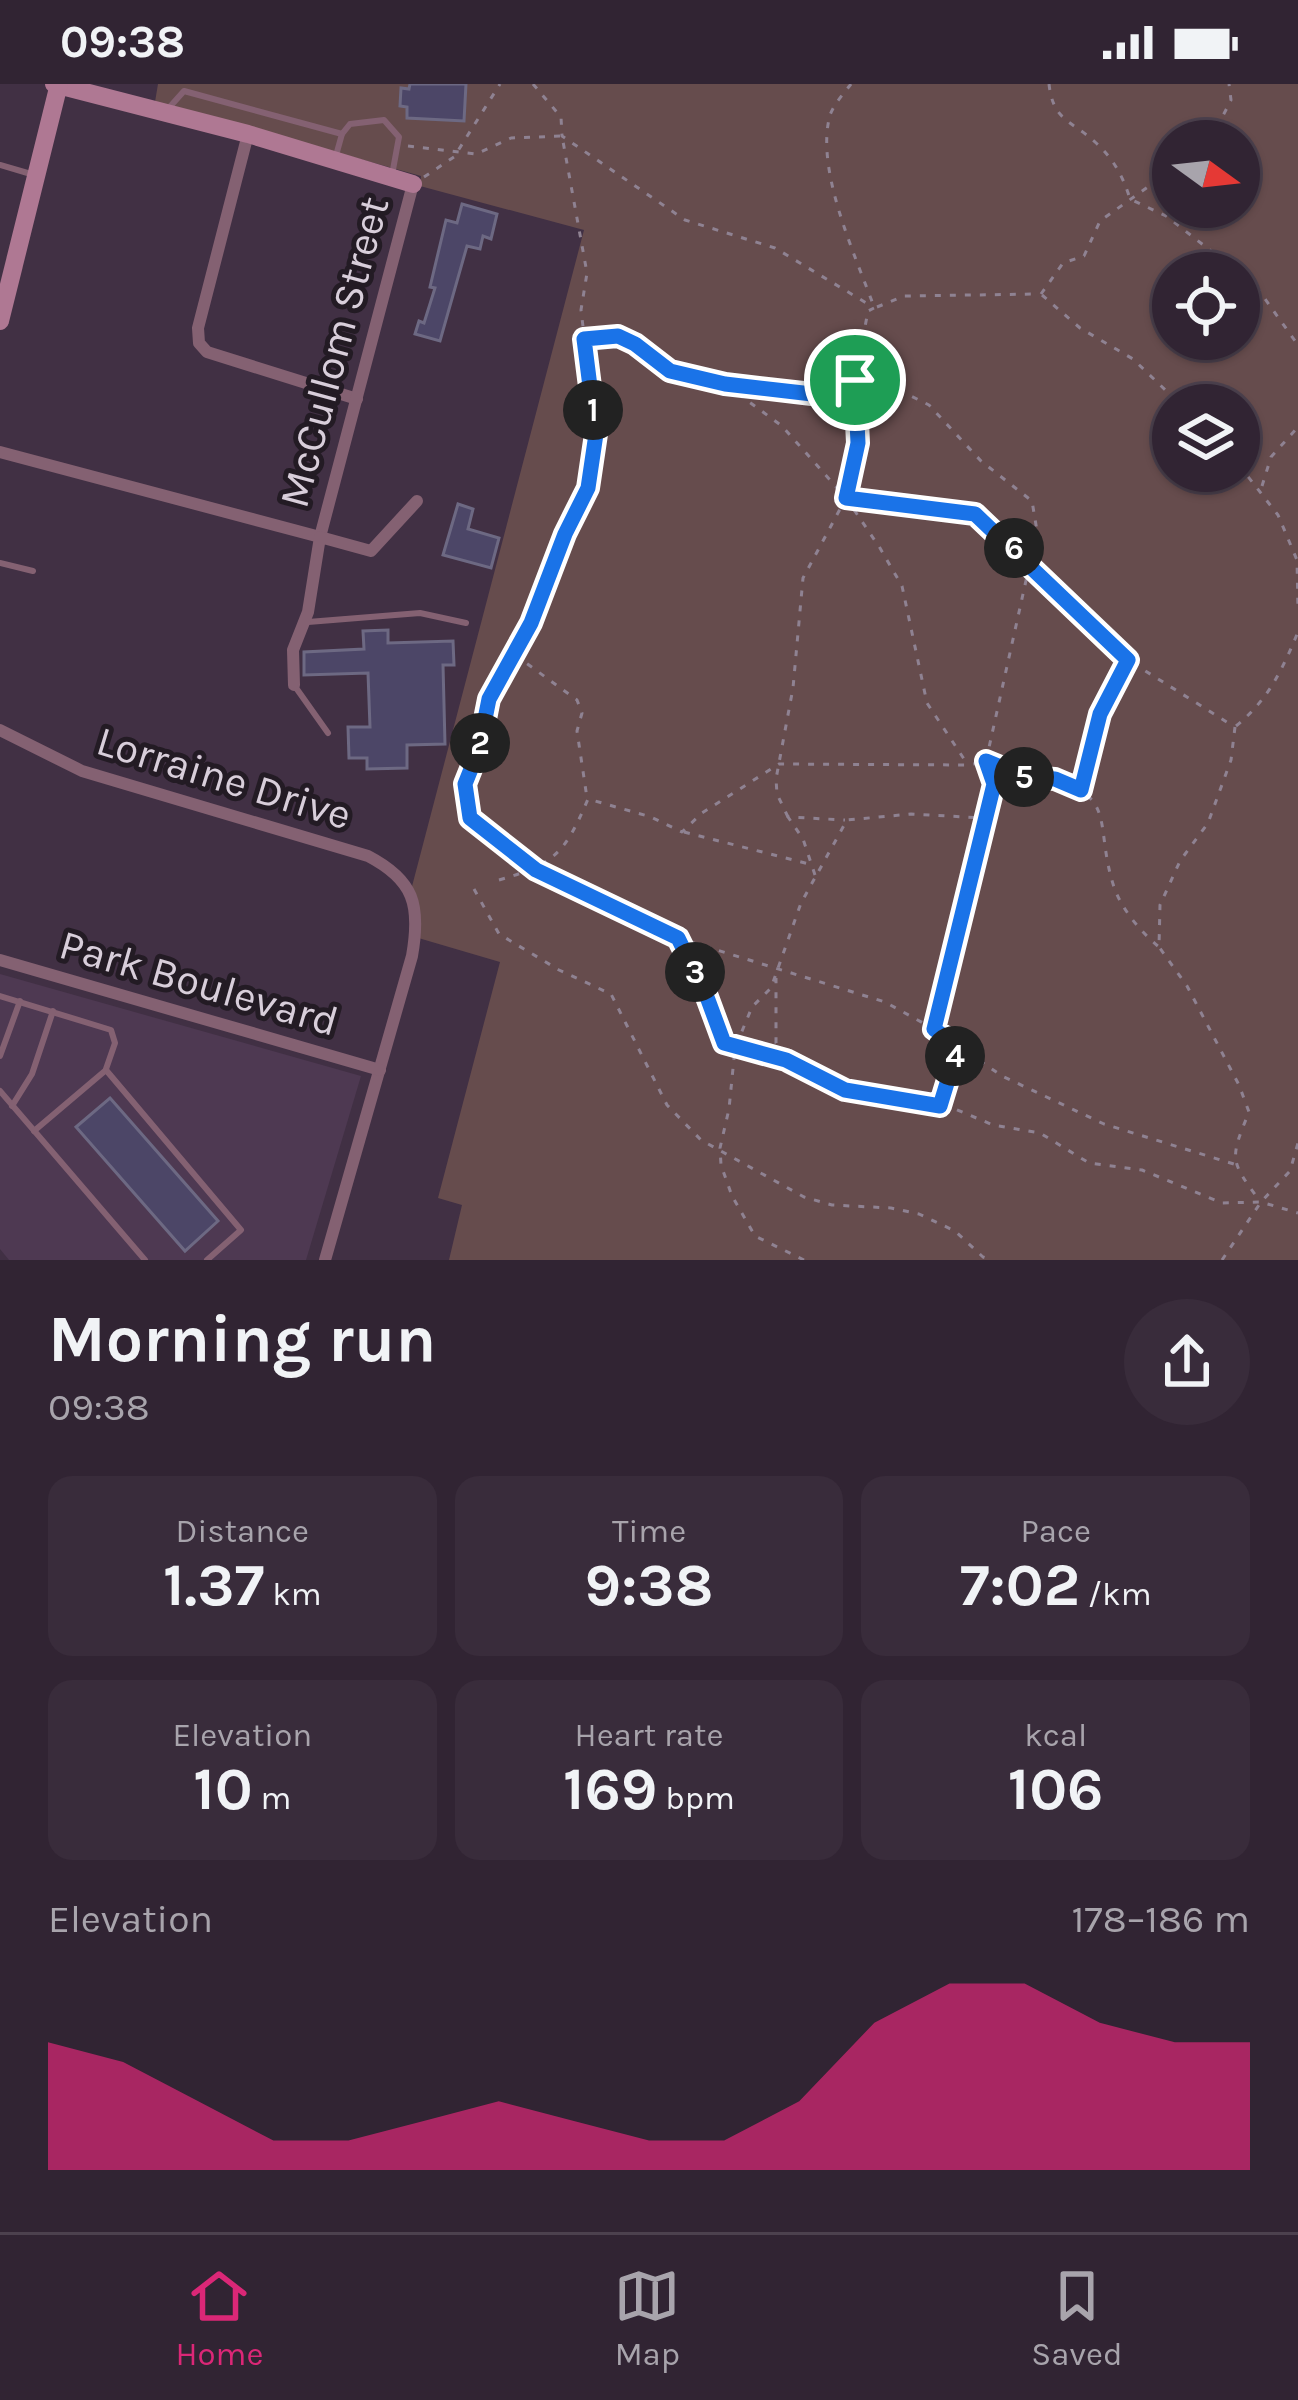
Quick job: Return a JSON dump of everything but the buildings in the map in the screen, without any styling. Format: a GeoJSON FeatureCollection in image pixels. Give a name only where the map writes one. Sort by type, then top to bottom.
{"type":"FeatureCollection","features":[{"type":"Feature","properties":{"kind":"street"},"geometry":{"type":"LineString","coordinates":[[0,321],[7,261],[37,175],[57,84],[248,134],[412,184]]}},
{"type":"Feature","properties":{"kind":"street"},"geometry":{"type":"LineString","coordinates":[[248,134],[198,328],[199,343],[207,352],[357,399]]}},
{"type":"Feature","properties":{"kind":"street","name":"McCullom Street"},"geometry":{"type":"LineString","coordinates":[[294,685],[293,650],[304,622],[320,536],[412,184]]}},
{"type":"Feature","properties":{"kind":"street"},"geometry":{"type":"LineString","coordinates":[[0,452],[371,550],[417,501]]}},
{"type":"Feature","properties":{"kind":"street","name":"Lorraine Drive"},"geometry":{"type":"LineString","coordinates":[[0,730],[82,771],[368,856],[406,882],[416,922],[412,956],[380,1070]]}},
{"type":"Feature","properties":{"kind":"street","name":"Park Boulevard"},"geometry":{"type":"LineString","coordinates":[[0,960],[380,1070]]}},
{"type":"Feature","properties":{"kind":"street"},"geometry":{"type":"LineString","coordinates":[[325,1260],[380,1070]]}},
{"type":"Feature","properties":{"kind":"lane"},"geometry":{"type":"LineString","coordinates":[[162,114],[184,91],[342,134]]}},
{"type":"Feature","properties":{"kind":"lane"},"geometry":{"type":"LineString","coordinates":[[334,163],[342,134],[350,124],[384,120],[400,136],[391,178]]}},
{"type":"Feature","properties":{"kind":"lane"},"geometry":{"type":"LineString","coordinates":[[0,165],[37,175]]}},
{"type":"Feature","properties":{"kind":"lane"},"geometry":{"type":"LineString","coordinates":[[0,563],[33,572]]}},
{"type":"Feature","properties":{"kind":"lane"},"geometry":{"type":"LineString","coordinates":[[304,622],[420,613],[466,623]]}},
{"type":"Feature","properties":{"kind":"lane"},"geometry":{"type":"LineString","coordinates":[[294,685],[328,734]]}},
{"type":"Feature","properties":{"kind":"lane"},"geometry":{"type":"LineString","coordinates":[[0,996],[112,1030],[115,1043],[106,1070],[34,1131]]}},
{"type":"Feature","properties":{"kind":"lane"},"geometry":{"type":"LineString","coordinates":[[0,1056],[20,1001]]}},
{"type":"Feature","properties":{"kind":"lane"},"geometry":{"type":"LineString","coordinates":[[12,1106],[32,1074],[53,1011]]}},
{"type":"Feature","properties":{"kind":"lane"},"geometry":{"type":"LineString","coordinates":[[106,1070],[241,1230],[207,1260]]}},
{"type":"Feature","properties":{"kind":"lane"},"geometry":{"type":"LineString","coordinates":[[0,1091],[145,1260]]}},
{"type":"Feature","properties":{"kind":"path"},"geometry":{"type":"LineString","coordinates":[[412,184],[454,157],[500,84]]}},
{"type":"Feature","properties":{"kind":"path"},"geometry":{"type":"LineString","coordinates":[[532,84],[561,117],[587,273],[581,310],[596,434],[588,488],[489,699],[479,749],[465,784],[470,818],[536,870],[678,938],[885,1001],[1002,1076],[1104,1124],[1237,1165]]}},
{"type":"Feature","properties":{"kind":"path"},"geometry":{"type":"LineString","coordinates":[[851,84],[831,111],[826,152],[874,308]]}},
{"type":"Feature","properties":{"kind":"path"},"geometry":{"type":"LineString","coordinates":[[1049,84],[1051,104],[1122,172],[1130,199],[1166,217],[1255,285],[1298,345]]}},
{"type":"Feature","properties":{"kind":"path"},"geometry":{"type":"LineString","coordinates":[[1221,120],[1232,100],[1229,84]]}},
{"type":"Feature","properties":{"kind":"path"},"geometry":{"type":"LineString","coordinates":[[399,143],[476,154],[511,138],[562,136],[685,220],[775,248],[874,308]]}},
{"type":"Feature","properties":{"kind":"path"},"geometry":{"type":"LineString","coordinates":[[1041,294],[1064,263],[1084,256],[1100,221],[1152,184]]}},
{"type":"Feature","properties":{"kind":"path"},"geometry":{"type":"LineString","coordinates":[[815,877],[803,839],[777,794],[778,764],[793,688],[803,578],[846,498],[858,443],[855,380],[868,311],[904,296],[1041,294],[1080,328],[1133,359],[1159,384]]}},
{"type":"Feature","properties":{"kind":"path"},"geometry":{"type":"LineString","coordinates":[[584,339],[618,336],[670,371],[725,384],[812,394],[855,380],[883,382],[929,405],[981,461],[1033,501],[1037,531],[986,761],[994,784],[934,1029]]}},
{"type":"Feature","properties":{"kind":"path"},"geometry":{"type":"LineString","coordinates":[[725,384],[782,426],[846,498],[902,586],[927,704],[968,765]]}},
{"type":"Feature","properties":{"kind":"path"},"geometry":{"type":"LineString","coordinates":[[1298,427],[1271,457],[1261,489],[1278,514],[1297,560],[1298,610]]}},
{"type":"Feature","properties":{"kind":"path"},"geometry":{"type":"LineString","coordinates":[[846,498],[975,514],[1128,660],[1235,727]]}},
{"type":"Feature","properties":{"kind":"path"},"geometry":{"type":"LineString","coordinates":[[1159,947],[1160,905],[1180,861],[1208,823],[1232,760],[1235,727],[1262,704],[1278,680],[1298,632]]}},
{"type":"Feature","properties":{"kind":"path"},"geometry":{"type":"LineString","coordinates":[[499,880],[536,870],[571,840],[588,799],[577,700],[514,654]]}},
{"type":"Feature","properties":{"kind":"path"},"geometry":{"type":"LineString","coordinates":[[1081,790],[1100,714],[1128,660]]}},
{"type":"Feature","properties":{"kind":"path"},"geometry":{"type":"LineString","coordinates":[[682,832],[778,764],[968,765],[986,761],[1025,777],[1055,779],[1081,790],[1106,825],[1116,894],[1186,986],[1244,1099],[1249,1112],[1233,1151],[1261,1202]]}},
{"type":"Feature","properties":{"kind":"path"},"geometry":{"type":"LineString","coordinates":[[588,799],[651,817],[682,832],[813,865]]}},
{"type":"Feature","properties":{"kind":"path"},"geometry":{"type":"LineString","coordinates":[[788,817],[847,820],[911,814],[986,818]]}},
{"type":"Feature","properties":{"kind":"path"},"geometry":{"type":"LineString","coordinates":[[804,1260],[755,1236],[733,1196],[720,1148],[730,1109],[735,1048],[752,1007],[771,988],[801,903],[847,820]]}},
{"type":"Feature","properties":{"kind":"path"},"geometry":{"type":"LineString","coordinates":[[474,890],[499,934],[611,994],[667,1105],[683,1126],[804,1197],[845,1207],[920,1214],[955,1231],[992,1260]]}},
{"type":"Feature","properties":{"kind":"path"},"geometry":{"type":"LineString","coordinates":[[678,938],[724,1043],[735,1048],[760,1050],[845,1090],[940,1106],[993,1125],[1040,1132],[1089,1163],[1142,1170],[1222,1203],[1261,1202],[1298,1213]]}},
{"type":"Feature","properties":{"kind":"path"},"geometry":{"type":"LineString","coordinates":[[776,971],[776,1043],[786,1060]]}},
{"type":"Feature","properties":{"kind":"path"},"geometry":{"type":"LineString","coordinates":[[940,1106],[958,1047]]}},
{"type":"Feature","properties":{"kind":"path"},"geometry":{"type":"LineString","coordinates":[[1222,1260],[1261,1202],[1290,1171],[1298,1144]]}},
{"type":"Feature","properties":{"kind":"shaded area"},"geometry":{"type":"Polygon","coordinates":[[[158,84],[1298,84],[1298,1260],[449,1260],[462,1205],[438,1198],[500,962],[415,937],[410,894],[584,230],[420,186],[421,176],[155,102],[158,84]]]}},
{"type":"Feature","properties":{"kind":"shaded area"},"geometry":{"type":"Polygon","coordinates":[[[0,974],[361,1076],[306,1260],[9,1260],[0,1249],[0,974]]]}},
{"type":"Feature","properties":{"kind":"route"},"geometry":{"type":"LineString","coordinates":[[618,336],[670,371],[725,384],[812,394],[855,380],[858,443],[846,498],[975,514],[1128,660],[1100,714],[1081,790],[1055,779],[1025,777],[986,761],[994,784],[934,1029],[958,1047],[940,1106],[845,1090],[786,1060],[724,1043],[678,938],[536,870],[504,848],[470,818],[465,784],[479,749],[489,699],[531,623],[588,488],[596,434],[584,339],[618,336]]}}]}
